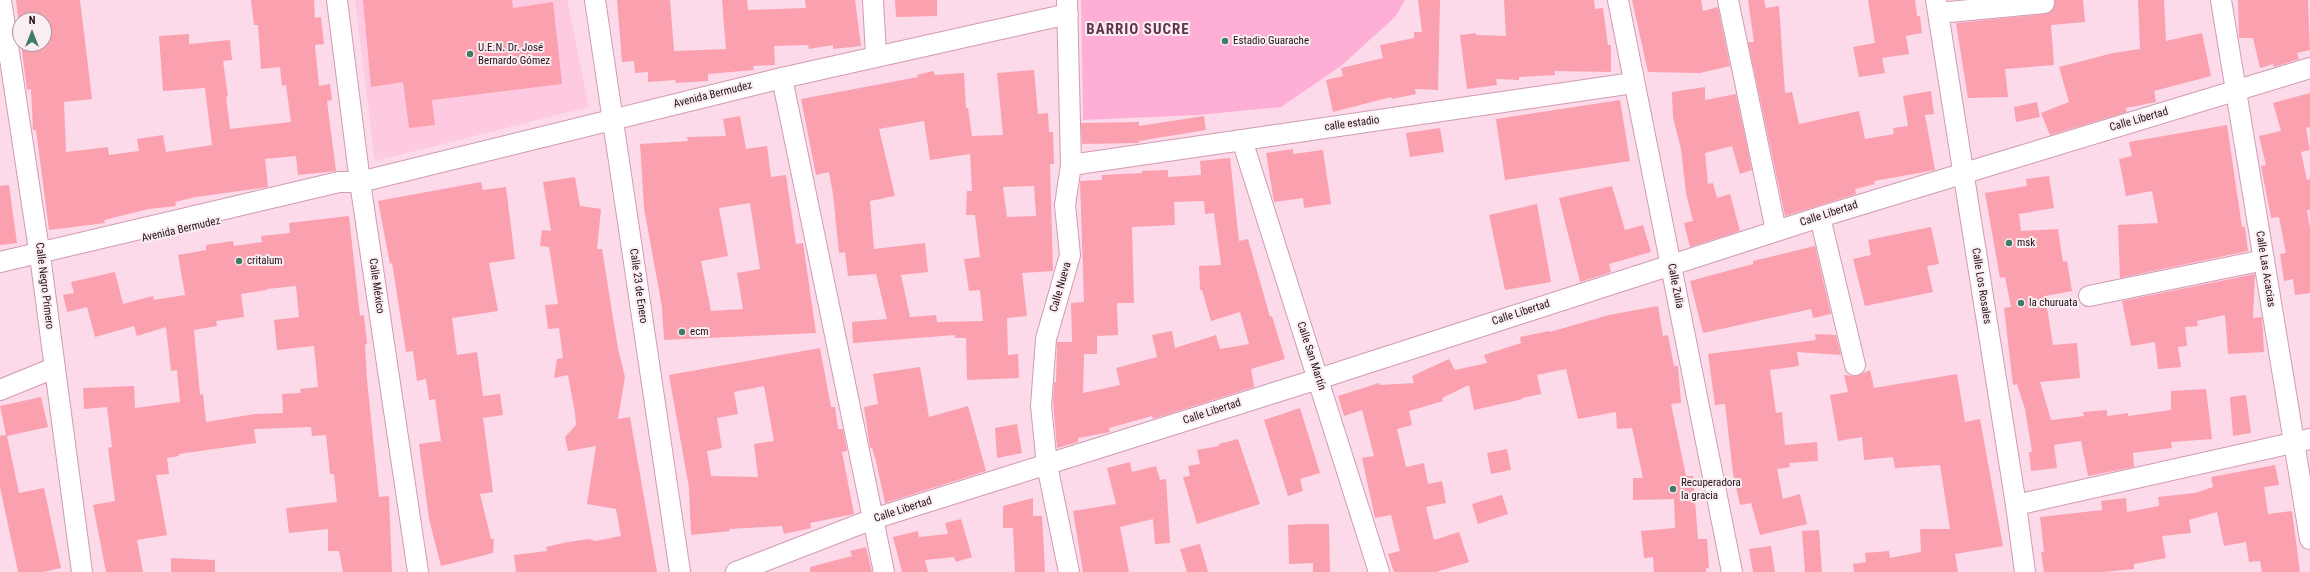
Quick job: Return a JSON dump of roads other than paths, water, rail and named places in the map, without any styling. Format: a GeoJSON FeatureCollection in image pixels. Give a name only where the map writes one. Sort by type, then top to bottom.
{"type":"FeatureCollection","features":[{"type":"Feature","properties":{"kind":"street","name":"Calle Negro Primero"},"geometry":{"type":"LineString","coordinates":[[1,0],[40,257],[82,572]]}},
{"type":"Feature","properties":{"kind":"street","name":"Calle México"},"geometry":{"type":"LineString","coordinates":[[337,0],[360,182],[418,572]]}},
{"type":"Feature","properties":{"kind":"street","name":"Calle 23 de Enero"},"geometry":{"type":"LineString","coordinates":[[596,0],[680,572]]}},
{"type":"Feature","properties":{"kind":"street"},"geometry":{"type":"LineString","coordinates":[[873,0],[876,56]]}},
{"type":"Feature","properties":{"kind":"street","name":"Calle Zulia"},"geometry":{"type":"LineString","coordinates":[[1618,0],[1633,83],[1732,572]]}},
{"type":"Feature","properties":{"kind":"street"},"geometry":{"type":"LineString","coordinates":[[1728,0],[1776,231]]}},
{"type":"Feature","properties":{"kind":"street","name":"Calle Las Acacias"},"geometry":{"type":"LineString","coordinates":[[2221,0],[2264,260],[2302,441],[2310,539]]}},
{"type":"Feature","properties":{"kind":"street"},"geometry":{"type":"LineString","coordinates":[[1937,7],[2044,3]]}},
{"type":"Feature","properties":{"kind":"street","name":"Avenida Bermudez"},"geometry":{"type":"LineString","coordinates":[[0,262],[40,257],[343,192],[360,182],[876,56],[1068,7]]}},
{"type":"Feature","properties":{"kind":"street","name":"Calle Nueva"},"geometry":{"type":"LineString","coordinates":[[1068,7],[1071,165],[1065,205],[1070,255],[1046,339],[1041,406],[1047,464],[1069,572]]}},
{"type":"Feature","properties":{"kind":"street","name":"Calle Los Rosales"},"geometry":{"type":"LineString","coordinates":[[1937,7],[2016,505],[2025,572]]}},
{"type":"Feature","properties":{"kind":"street","name":"Calle Libertad"},"geometry":{"type":"LineString","coordinates":[[736,572],[873,519],[1318,379],[1963,172],[2236,92],[2310,68]]}},
{"type":"Feature","properties":{"kind":"street"},"geometry":{"type":"LineString","coordinates":[[782,78],[884,572]]}},
{"type":"Feature","properties":{"kind":"street","name":"calle estadio"},"geometry":{"type":"LineString","coordinates":[[1071,165],[1633,83]]}},
{"type":"Feature","properties":{"kind":"street","name":"Calle San Martín"},"geometry":{"type":"LineString","coordinates":[[1242,140],[1378,572]]}},
{"type":"Feature","properties":{"kind":"street"},"geometry":{"type":"LineString","coordinates":[[1820,217],[1855,365]]}},
{"type":"Feature","properties":{"kind":"street","name":"Avenida Bermudez"},"geometry":{"type":"LineString","coordinates":[[0,273],[40,257]]}},
{"type":"Feature","properties":{"kind":"street"},"geometry":{"type":"LineString","coordinates":[[2089,296],[2264,260]]}},
{"type":"Feature","properties":{"kind":"street"},"geometry":{"type":"LineString","coordinates":[[0,390],[54,368]]}},
{"type":"Feature","properties":{"kind":"street"},"geometry":{"type":"LineString","coordinates":[[2016,505],[2302,441]]}},
{"type":"Feature","properties":{"kind":"place","name":"Estadio Guarache"},"geometry":{"type":"Point","coordinates":[1225,41]}},
{"type":"Feature","properties":{"kind":"place","name":"U.E.N. Dr. José Bernardo Gómez"},"geometry":{"type":"Point","coordinates":[470,54]}},
{"type":"Feature","properties":{"kind":"place","name":"msk"},"geometry":{"type":"Point","coordinates":[2009,243]}},
{"type":"Feature","properties":{"kind":"place","name":"critalum"},"geometry":{"type":"Point","coordinates":[239,261]}},
{"type":"Feature","properties":{"kind":"place","name":"la churuata"},"geometry":{"type":"Point","coordinates":[2021,303]}},
{"type":"Feature","properties":{"kind":"place","name":"ecm"},"geometry":{"type":"Point","coordinates":[682,332]}},
{"type":"Feature","properties":{"kind":"place","name":"Recuperadora la gracia"},"geometry":{"type":"Point","coordinates":[1673,489]}},
{"type":"Feature","properties":{"kind":"district","name":"BARRIO SUCRE"},"geometry":{"type":"Point","coordinates":[1138,30]}}]}
